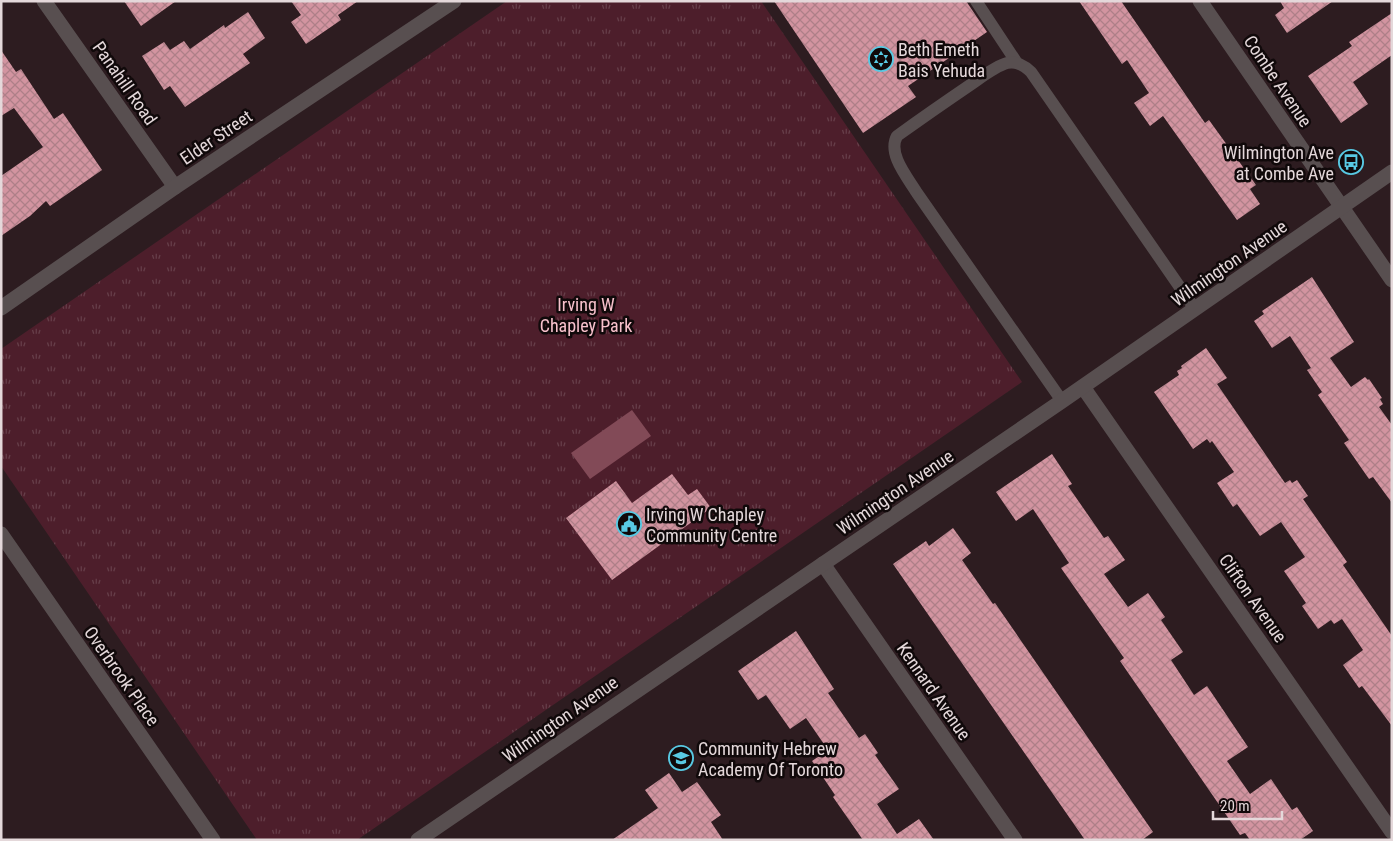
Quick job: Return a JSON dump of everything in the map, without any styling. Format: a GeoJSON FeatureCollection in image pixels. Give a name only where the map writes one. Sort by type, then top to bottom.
{"type":"FeatureCollection","features":[{"type":"Feature","properties":{"kind":"street","name":"Panahill Road"},"geometry":{"type":"LineString","coordinates":[[44,1],[175,187]]}},
{"type":"Feature","properties":{"kind":"street","name":"Elder Street"},"geometry":{"type":"LineString","coordinates":[[1,308],[436,6],[454,1]]}},
{"type":"Feature","properties":{"kind":"street","name":"Combe Avenue"},"geometry":{"type":"LineString","coordinates":[[1200,1],[1392,280]]}},
{"type":"Feature","properties":{"kind":"street","name":"Wilmington Avenue"},"geometry":{"type":"LineString","coordinates":[[418,840],[1083,387],[1392,172]]}},
{"type":"Feature","properties":{"kind":"street","name":"Clifton Avenue"},"geometry":{"type":"LineString","coordinates":[[1083,387],[1392,832]]}},
{"type":"Feature","properties":{"kind":"street","name":"Overbrook Place"},"geometry":{"type":"LineString","coordinates":[[4,544],[213,840]]}},
{"type":"Feature","properties":{"kind":"street","name":"Kennard Avenue"},"geometry":{"type":"LineString","coordinates":[[823,564],[1015,840]]}},
{"type":"Feature","properties":{"kind":"lane"},"geometry":{"type":"LineString","coordinates":[[976,1],[1017,63]]}},
{"type":"Feature","properties":{"kind":"lane"},"geometry":{"type":"LineString","coordinates":[[1062,401],[917,193],[897,159],[894,141],[897,136],[932,110],[985,75],[1007,63],[1017,63],[1026,67],[1195,309]]}},
{"type":"Feature","properties":{"kind":"green space","name":"Irving W Chapley Park"},"geometry":{"type":"Polygon","coordinates":[[[507,1],[761,1],[1022,382],[357,840],[257,840],[1,466],[1,349],[507,1]]]}},
{"type":"Feature","properties":{"kind":"shaded area"},"geometry":{"type":"Polygon","coordinates":[[[632,410],[651,436],[590,479],[571,453],[632,410]]]}},
{"type":"Feature","properties":{"kind":"building"},"geometry":{"type":"Polygon","coordinates":[[[124,1],[176,1],[141,26],[124,1]]]}},
{"type":"Feature","properties":{"kind":"building"},"geometry":{"type":"Polygon","coordinates":[[[291,1],[358,1],[338,15],[341,20],[306,44],[291,22],[301,15],[291,1]]]}},
{"type":"Feature","properties":{"kind":"building","name":"Beth Emeth Bais Yehuda"},"geometry":{"type":"Polygon","coordinates":[[[774,1],[966,1],[987,32],[908,86],[916,97],[863,133],[774,1]]]}},
{"type":"Feature","properties":{"kind":"building"},"geometry":{"type":"Polygon","coordinates":[[[1079,1],[1121,1],[1205,123],[1209,120],[1256,185],[1250,189],[1260,204],[1237,220],[1163,116],[1150,126],[1134,103],[1149,93],[1127,60],[1122,64],[1079,1]]]}},
{"type":"Feature","properties":{"kind":"building"},"geometry":{"type":"Polygon","coordinates":[[[1280,1],[1333,1],[1287,33],[1275,15],[1284,8],[1280,1]]]}},
{"type":"Feature","properties":{"kind":"building"},"geometry":{"type":"Polygon","coordinates":[[[248,12],[265,38],[243,54],[250,63],[185,107],[170,86],[164,90],[142,56],[164,42],[170,50],[184,41],[190,49],[224,25],[225,28],[248,12]]]}},
{"type":"Feature","properties":{"kind":"building"},"geometry":{"type":"Polygon","coordinates":[[[1392,13],[1392,55],[1353,82],[1368,104],[1341,123],[1308,76],[1352,46],[1349,42],[1392,13]]]}},
{"type":"Feature","properties":{"kind":"building"},"geometry":{"type":"Polygon","coordinates":[[[1,50],[16,72],[21,69],[54,119],[63,113],[102,170],[50,206],[46,201],[30,216],[1,236],[1,176],[43,147],[14,108],[1,116],[1,50]]]}},
{"type":"Feature","properties":{"kind":"building"},"geometry":{"type":"Polygon","coordinates":[[[1312,277],[1354,342],[1330,358],[1351,387],[1365,377],[1369,379],[1382,398],[1380,399],[1383,404],[1379,407],[1392,425],[1392,503],[1373,477],[1369,479],[1344,443],[1349,440],[1318,395],[1322,392],[1307,370],[1311,368],[1290,336],[1272,348],[1254,321],[1264,314],[1262,311],[1312,277]]]}},
{"type":"Feature","properties":{"kind":"building"},"geometry":{"type":"Polygon","coordinates":[[[1206,348],[1227,378],[1217,384],[1285,483],[1290,480],[1292,483],[1297,480],[1308,496],[1303,499],[1347,562],[1343,565],[1392,636],[1392,726],[1362,686],[1359,688],[1343,665],[1363,650],[1342,619],[1334,624],[1331,620],[1318,629],[1302,606],[1306,603],[1284,571],[1305,557],[1281,522],[1260,536],[1237,504],[1233,507],[1217,483],[1234,472],[1212,441],[1210,443],[1207,439],[1193,449],[1154,392],[1179,375],[1177,371],[1182,368],[1181,366],[1206,348]]]}},
{"type":"Feature","properties":{"kind":"building"},"geometry":{"type":"Polygon","coordinates":[[[1052,454],[1072,484],[1068,486],[1104,538],[1108,536],[1125,560],[1104,574],[1128,607],[1148,593],[1165,617],[1161,620],[1183,652],[1171,660],[1194,695],[1207,686],[1248,747],[1227,761],[1250,794],[1271,779],[1292,810],[1297,807],[1313,831],[1300,840],[1250,840],[1245,833],[1240,835],[1120,661],[1124,658],[1061,568],[1069,563],[1033,509],[1016,521],[996,492],[1052,454]]]}},
{"type":"Feature","properties":{"kind":"building","name":"Irving W Chapley Community Centre"},"geometry":{"type":"Polygon","coordinates":[[[672,474],[688,495],[697,489],[711,508],[612,580],[566,518],[616,481],[632,503],[672,474]]]}},
{"type":"Feature","properties":{"kind":"building"},"geometry":{"type":"Polygon","coordinates":[[[953,528],[971,553],[962,560],[993,604],[995,603],[1153,832],[1142,840],[1085,840],[893,564],[926,541],[929,546],[953,528]]]}},
{"type":"Feature","properties":{"kind":"building"},"geometry":{"type":"Polygon","coordinates":[[[796,631],[834,689],[828,693],[859,738],[865,734],[878,753],[875,755],[899,789],[877,804],[897,834],[919,819],[934,840],[863,840],[833,797],[835,795],[812,761],[828,750],[806,718],[790,729],[766,695],[758,700],[738,671],[796,631]]]}},
{"type":"Feature","properties":{"kind":"building"},"geometry":{"type":"Polygon","coordinates":[[[669,773],[682,792],[697,782],[721,815],[711,822],[723,840],[612,840],[658,808],[645,790],[669,773]]]}},
{"type":"Feature","properties":{"kind":"place","name":"Beth Emeth Bais Yehuda"},"geometry":{"type":"Point","coordinates":[881,59]}},
{"type":"Feature","properties":{"kind":"place","name":"Wilmington Ave at Combe Ave"},"geometry":{"type":"Point","coordinates":[1351,162]}},
{"type":"Feature","properties":{"kind":"place","name":"Irving W Chapley Community Centre"},"geometry":{"type":"Point","coordinates":[629,524]}},
{"type":"Feature","properties":{"kind":"place","name":"Community Hebrew Academy Of Toronto"},"geometry":{"type":"Point","coordinates":[681,758]}}]}
